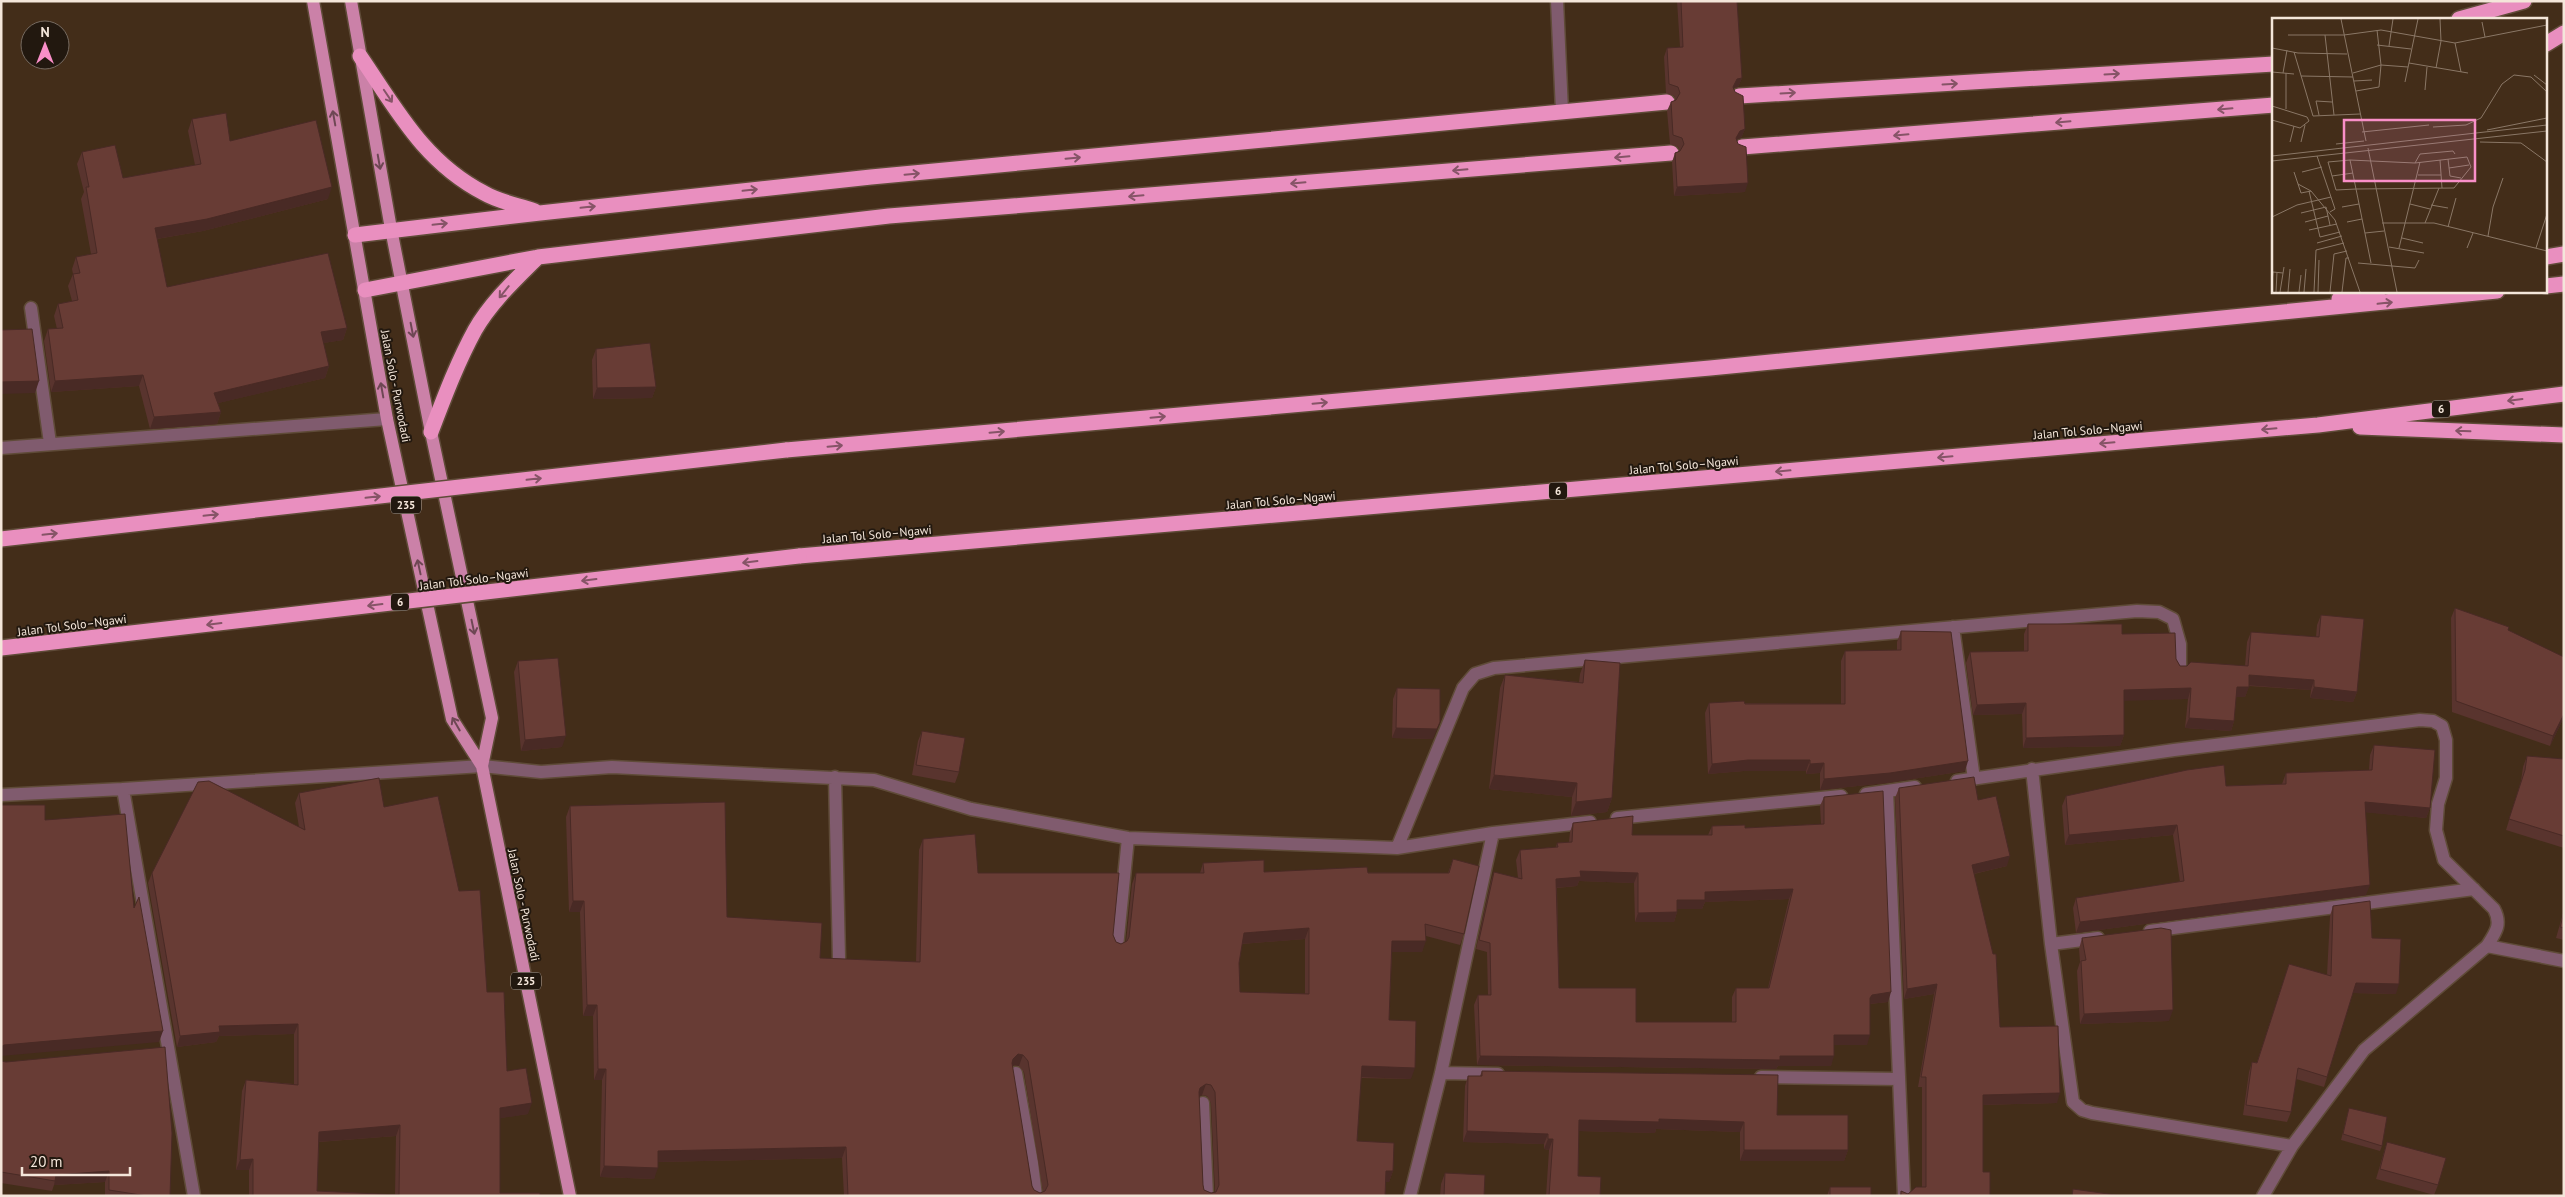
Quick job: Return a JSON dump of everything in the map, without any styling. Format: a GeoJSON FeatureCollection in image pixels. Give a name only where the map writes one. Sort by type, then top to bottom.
{"type":"FeatureCollection","features":[{"type":"Feature","properties":{"kind":"highway"},"geometry":{"type":"LineString","coordinates":[[2463,18],[2524,1]]}},
{"type":"Feature","properties":{"kind":"highway"},"geometry":{"type":"LineString","coordinates":[[2548,43],[2564,33]]}},
{"type":"Feature","properties":{"kind":"highway"},"geometry":{"type":"LineString","coordinates":[[360,56],[418,141],[446,168],[485,194],[540,213]]}},
{"type":"Feature","properties":{"kind":"highway"},"geometry":{"type":"LineString","coordinates":[[1739,96],[2272,64]]}},
{"type":"Feature","properties":{"kind":"highway"},"geometry":{"type":"LineString","coordinates":[[355,235],[392,229],[881,176],[1667,102]]}},
{"type":"Feature","properties":{"kind":"highway"},"geometry":{"type":"LineString","coordinates":[[1742,148],[2272,105]]}},
{"type":"Feature","properties":{"kind":"highway"},"geometry":{"type":"LineString","coordinates":[[365,290],[538,257],[889,216],[1671,154]]}},
{"type":"Feature","properties":{"kind":"highway"},"geometry":{"type":"LineString","coordinates":[[2548,257],[2564,254]]}},
{"type":"Feature","properties":{"kind":"highway"},"geometry":{"type":"LineString","coordinates":[[432,432],[450,383],[476,328],[506,289],[538,257]]}},
{"type":"Feature","properties":{"kind":"highway"},"geometry":{"type":"LineString","coordinates":[[2548,286],[2564,284]]}},
{"type":"Feature","properties":{"kind":"highway"},"geometry":{"type":"LineString","coordinates":[[2249,317],[2373,292]]}},
{"type":"Feature","properties":{"kind":"highway"},"geometry":{"type":"LineString","coordinates":[[1,539],[786,450],[2249,317],[2487,292]]}},
{"type":"Feature","properties":{"kind":"highway","name":"Jalan Tol Solo–Ngawi"},"geometry":{"type":"LineString","coordinates":[[1,648],[799,556],[2318,425],[2564,394]]}},
{"type":"Feature","properties":{"kind":"highway"},"geometry":{"type":"LineString","coordinates":[[2318,425],[2564,435]]}},
{"type":"Feature","properties":{"kind":"main road","name":"Jalan Solo - Purwodadi"},"geometry":{"type":"LineString","coordinates":[[313,1],[387,419],[452,719],[482,766],[570,1196]]}},
{"type":"Feature","properties":{"kind":"main road","name":"Jalan Solo - Purwodadi"},"geometry":{"type":"LineString","coordinates":[[351,1],[402,282],[492,718],[482,766]]}},
{"type":"Feature","properties":{"kind":"street"},"geometry":{"type":"LineString","coordinates":[[1557,1],[1562,111]]}},
{"type":"Feature","properties":{"kind":"street"},"geometry":{"type":"LineString","coordinates":[[31,308],[50,443]]}},
{"type":"Feature","properties":{"kind":"street"},"geometry":{"type":"LineString","coordinates":[[1,448],[387,419]]}},
{"type":"Feature","properties":{"kind":"street"},"geometry":{"type":"LineString","coordinates":[[1397,848],[1463,688],[1475,674],[1494,668],[2136,611],[2159,612],[2174,619],[2180,644],[2180,669]]}},
{"type":"Feature","properties":{"kind":"street"},"geometry":{"type":"LineString","coordinates":[[1954,627],[1974,779]]}},
{"type":"Feature","properties":{"kind":"street"},"geometry":{"type":"LineString","coordinates":[[1945,783],[2032,769],[2420,720],[2433,721],[2442,726],[2446,740],[2446,778],[2438,804],[2436,830],[2444,860],[2494,909],[2499,919],[2498,929],[2487,946],[2364,1050],[2292,1146],[2263,1196]]}},
{"type":"Feature","properties":{"kind":"street"},"geometry":{"type":"LineString","coordinates":[[1,795],[482,766],[541,772],[612,767],[874,780],[971,809],[1128,838],[1397,848],[1493,833],[1658,814],[1887,792],[1925,786]]}},
{"type":"Feature","properties":{"kind":"street"},"geometry":{"type":"LineString","coordinates":[[2032,769],[2051,944],[2073,1102],[2082,1110],[2292,1146]]}},
{"type":"Feature","properties":{"kind":"street"},"geometry":{"type":"LineString","coordinates":[[835,777],[839,958]]}},
{"type":"Feature","properties":{"kind":"street"},"geometry":{"type":"LineString","coordinates":[[123,788],[164,1049],[194,1196]]}},
{"type":"Feature","properties":{"kind":"street"},"geometry":{"type":"LineString","coordinates":[[1887,792],[1904,1196]]}},
{"type":"Feature","properties":{"kind":"street"},"geometry":{"type":"LineString","coordinates":[[1410,1196],[1441,1073],[1493,833]]}},
{"type":"Feature","properties":{"kind":"street"},"geometry":{"type":"LineString","coordinates":[[1117,947],[1128,838]]}},
{"type":"Feature","properties":{"kind":"street"},"geometry":{"type":"LineString","coordinates":[[2134,933],[2474,890]]}},
{"type":"Feature","properties":{"kind":"street"},"geometry":{"type":"LineString","coordinates":[[2051,944],[2106,937]]}},
{"type":"Feature","properties":{"kind":"street"},"geometry":{"type":"LineString","coordinates":[[2487,946],[2564,961]]}},
{"type":"Feature","properties":{"kind":"street"},"geometry":{"type":"LineString","coordinates":[[1016,1073],[1036,1196]]}},
{"type":"Feature","properties":{"kind":"street"},"geometry":{"type":"LineString","coordinates":[[1441,1073],[1511,1074]]}},
{"type":"Feature","properties":{"kind":"street"},"geometry":{"type":"LineString","coordinates":[[1749,1077],[1898,1079]]}},
{"type":"Feature","properties":{"kind":"street"},"geometry":{"type":"LineString","coordinates":[[1203,1103],[1207,1196]]}},
{"type":"Feature","properties":{"kind":"building"},"geometry":{"type":"Polygon","coordinates":[[[1681,1],[1737,1],[1742,78],[1737,79],[1733,87],[1735,92],[1743,96],[1745,129],[1740,131],[1736,138],[1738,144],[1746,147],[1748,183],[1677,187],[1675,153],[1680,151],[1684,144],[1682,138],[1673,135],[1671,102],[1676,100],[1680,93],[1678,87],[1669,84],[1667,48],[1683,47],[1681,1]]]}},
{"type":"Feature","properties":{"kind":"building"},"geometry":{"type":"Polygon","coordinates":[[[226,113],[230,141],[316,120],[332,187],[207,219],[155,228],[167,287],[328,253],[347,328],[321,332],[329,366],[214,393],[221,412],[154,417],[143,375],[55,381],[48,329],[63,328],[58,304],[78,300],[73,274],[80,273],[76,257],[97,253],[86,187],[89,187],[82,152],[115,145],[123,178],[201,164],[192,119],[226,113]]]}},
{"type":"Feature","properties":{"kind":"building"},"geometry":{"type":"Polygon","coordinates":[[[32,329],[39,381],[1,382],[1,330],[32,329]]]}},
{"type":"Feature","properties":{"kind":"building"},"geometry":{"type":"Polygon","coordinates":[[[650,343],[656,387],[597,388],[596,349],[650,343]]]}},
{"type":"Feature","properties":{"kind":"building"},"geometry":{"type":"Polygon","coordinates":[[[2455,608],[2509,627],[2508,630],[2564,657],[2564,714],[2553,736],[2456,701],[2455,608]]]}},
{"type":"Feature","properties":{"kind":"building"},"geometry":{"type":"Polygon","coordinates":[[[2321,615],[2364,619],[2357,692],[2314,687],[2314,680],[2249,675],[2249,687],[2237,687],[2234,721],[2189,718],[2191,688],[2124,690],[2124,735],[2026,738],[2026,703],[1977,705],[1970,652],[2028,651],[2028,624],[2122,624],[2122,634],[2175,633],[2176,659],[2180,666],[2187,666],[2191,662],[2248,666],[2251,632],[2319,637],[2321,615]]]}},
{"type":"Feature","properties":{"kind":"building"},"geometry":{"type":"Polygon","coordinates":[[[1901,631],[1951,632],[1968,761],[1890,773],[1824,779],[1824,763],[1810,764],[1810,760],[1748,760],[1712,764],[1709,703],[1744,701],[1745,704],[1845,704],[1845,651],[1901,650],[1901,631]]]}},
{"type":"Feature","properties":{"kind":"building"},"geometry":{"type":"Polygon","coordinates":[[[558,658],[566,736],[525,740],[518,661],[558,658]]]}},
{"type":"Feature","properties":{"kind":"building"},"geometry":{"type":"Polygon","coordinates":[[[1585,660],[1620,663],[1612,798],[1576,802],[1577,783],[1494,775],[1505,675],[1583,683],[1585,660]]]}},
{"type":"Feature","properties":{"kind":"building"},"geometry":{"type":"Polygon","coordinates":[[[1397,688],[1440,689],[1440,722],[1437,729],[1396,728],[1397,688]]]}},
{"type":"Feature","properties":{"kind":"building"},"geometry":{"type":"Polygon","coordinates":[[[922,731],[965,738],[959,772],[916,765],[922,731]]]}},
{"type":"Feature","properties":{"kind":"building"},"geometry":{"type":"Polygon","coordinates":[[[2374,745],[2435,750],[2430,808],[2365,802],[2370,885],[2080,922],[2076,898],[2184,881],[2177,825],[2069,835],[2066,796],[2187,770],[2224,765],[2226,786],[2286,784],[2286,773],[2372,770],[2374,745]]]}},
{"type":"Feature","properties":{"kind":"building"},"geometry":{"type":"Polygon","coordinates":[[[2527,756],[2564,759],[2564,836],[2509,819],[2525,770],[2527,756]]]}},
{"type":"Feature","properties":{"kind":"building"},"geometry":{"type":"Polygon","coordinates":[[[1974,777],[1978,800],[1996,796],[2010,856],[1972,865],[1993,954],[1996,954],[2000,1027],[2058,1026],[2060,1093],[1983,1095],[1983,1172],[1990,1172],[1990,1196],[1901,1196],[1901,1191],[1908,1194],[1916,1187],[1926,1187],[1926,1077],[1921,1077],[1937,984],[1907,989],[1899,788],[1974,777]]]}},
{"type":"Feature","properties":{"kind":"building"},"geometry":{"type":"Polygon","coordinates":[[[379,778],[384,807],[438,796],[459,891],[480,890],[487,992],[504,992],[507,1071],[526,1068],[532,1103],[500,1108],[500,1193],[540,1193],[540,1196],[253,1196],[253,1159],[240,1160],[246,1080],[298,1085],[298,1024],[219,1026],[220,1032],[180,1036],[152,873],[198,782],[209,781],[305,830],[299,793],[379,778]],[[400,1125],[319,1132],[317,1191],[399,1195],[400,1125]]]}},
{"type":"Feature","properties":{"kind":"building"},"geometry":{"type":"Polygon","coordinates":[[[1883,791],[1891,992],[1872,995],[1870,998],[1870,1035],[1834,1035],[1834,1056],[1780,1056],[1780,1060],[1480,1056],[1478,995],[1491,995],[1490,943],[1479,940],[1494,872],[1522,879],[1520,850],[1558,847],[1557,843],[1572,842],[1573,823],[1633,816],[1632,835],[1712,835],[1712,826],[1745,825],[1745,828],[1824,824],[1824,797],[1883,791]],[[1580,871],[1581,877],[1556,879],[1559,988],[1636,988],[1636,1022],[1736,1022],[1736,988],[1769,988],[1793,889],[1705,892],[1705,900],[1677,900],[1677,912],[1638,913],[1638,873],[1580,871]]]}},
{"type":"Feature","properties":{"kind":"building"},"geometry":{"type":"Polygon","coordinates":[[[725,802],[727,917],[822,923],[820,958],[920,962],[923,839],[975,834],[978,873],[1119,873],[1113,935],[1116,942],[1121,944],[1127,941],[1129,937],[1136,873],[1204,873],[1203,863],[1264,860],[1264,872],[1367,867],[1368,873],[1449,873],[1453,859],[1479,866],[1464,934],[1425,924],[1426,941],[1392,941],[1389,1020],[1416,1021],[1415,1068],[1362,1066],[1357,1141],[1394,1143],[1393,1171],[1386,1171],[1385,1196],[848,1196],[846,1147],[658,1151],[658,1168],[604,1166],[606,1069],[598,1069],[597,1005],[587,1005],[584,901],[573,901],[570,806],[725,802]],[[1309,928],[1244,933],[1239,963],[1240,992],[1309,994],[1309,928]],[[1018,1054],[1012,1063],[1032,1186],[1034,1190],[1040,1193],[1045,1191],[1048,1185],[1028,1061],[1023,1055],[1018,1054]],[[1206,1084],[1200,1088],[1203,1185],[1204,1190],[1211,1193],[1216,1192],[1219,1185],[1215,1092],[1211,1085],[1206,1084]]]}},
{"type":"Feature","properties":{"kind":"building"},"geometry":{"type":"Polygon","coordinates":[[[1,805],[45,805],[45,820],[125,814],[134,908],[139,897],[163,1031],[4,1045],[1,1047],[1,805]]]}},
{"type":"Feature","properties":{"kind":"building"},"geometry":{"type":"Polygon","coordinates":[[[2370,901],[2372,938],[2401,939],[2399,984],[2356,983],[2327,1077],[2298,1068],[2291,1112],[2246,1105],[2252,1062],[2257,1063],[2289,964],[2331,976],[2333,906],[2370,901]]]}},
{"type":"Feature","properties":{"kind":"building"},"geometry":{"type":"Polygon","coordinates":[[[2564,913],[2564,928],[2560,927],[2564,913]]]}},
{"type":"Feature","properties":{"kind":"building"},"geometry":{"type":"Polygon","coordinates":[[[2161,928],[2171,930],[2173,1010],[2084,1014],[2081,961],[2086,960],[2082,938],[2161,928]]]}},
{"type":"Feature","properties":{"kind":"building"},"geometry":{"type":"Polygon","coordinates":[[[165,1047],[172,1133],[170,1196],[147,1196],[109,1190],[109,1171],[56,1175],[55,1181],[1,1172],[1,1061],[165,1047]]]}},
{"type":"Feature","properties":{"kind":"building"},"geometry":{"type":"Polygon","coordinates":[[[1482,1071],[1778,1075],[1777,1115],[1848,1115],[1848,1150],[1744,1150],[1744,1122],[1659,1119],[1659,1122],[1579,1120],[1578,1176],[1601,1177],[1600,1196],[1549,1196],[1553,1139],[1548,1139],[1548,1134],[1467,1131],[1468,1076],[1482,1076],[1482,1071]]]}},
{"type":"Feature","properties":{"kind":"building"},"geometry":{"type":"Polygon","coordinates":[[[2349,1108],[2387,1117],[2382,1146],[2343,1134],[2349,1108]]]}},
{"type":"Feature","properties":{"kind":"building"},"geometry":{"type":"Polygon","coordinates":[[[2387,1142],[2446,1158],[2438,1185],[2380,1169],[2387,1142]]]}},
{"type":"Feature","properties":{"kind":"building"},"geometry":{"type":"Polygon","coordinates":[[[1445,1173],[1485,1175],[1484,1196],[1444,1196],[1445,1173]]]}},
{"type":"Feature","properties":{"kind":"building"},"geometry":{"type":"Polygon","coordinates":[[[1830,1187],[1871,1187],[1871,1196],[1830,1196],[1830,1187]]]}},
{"type":"Feature","properties":{"kind":"building"},"geometry":{"type":"Polygon","coordinates":[[[2073,1189],[2123,1196],[2072,1196],[2073,1189]]]}}]}
